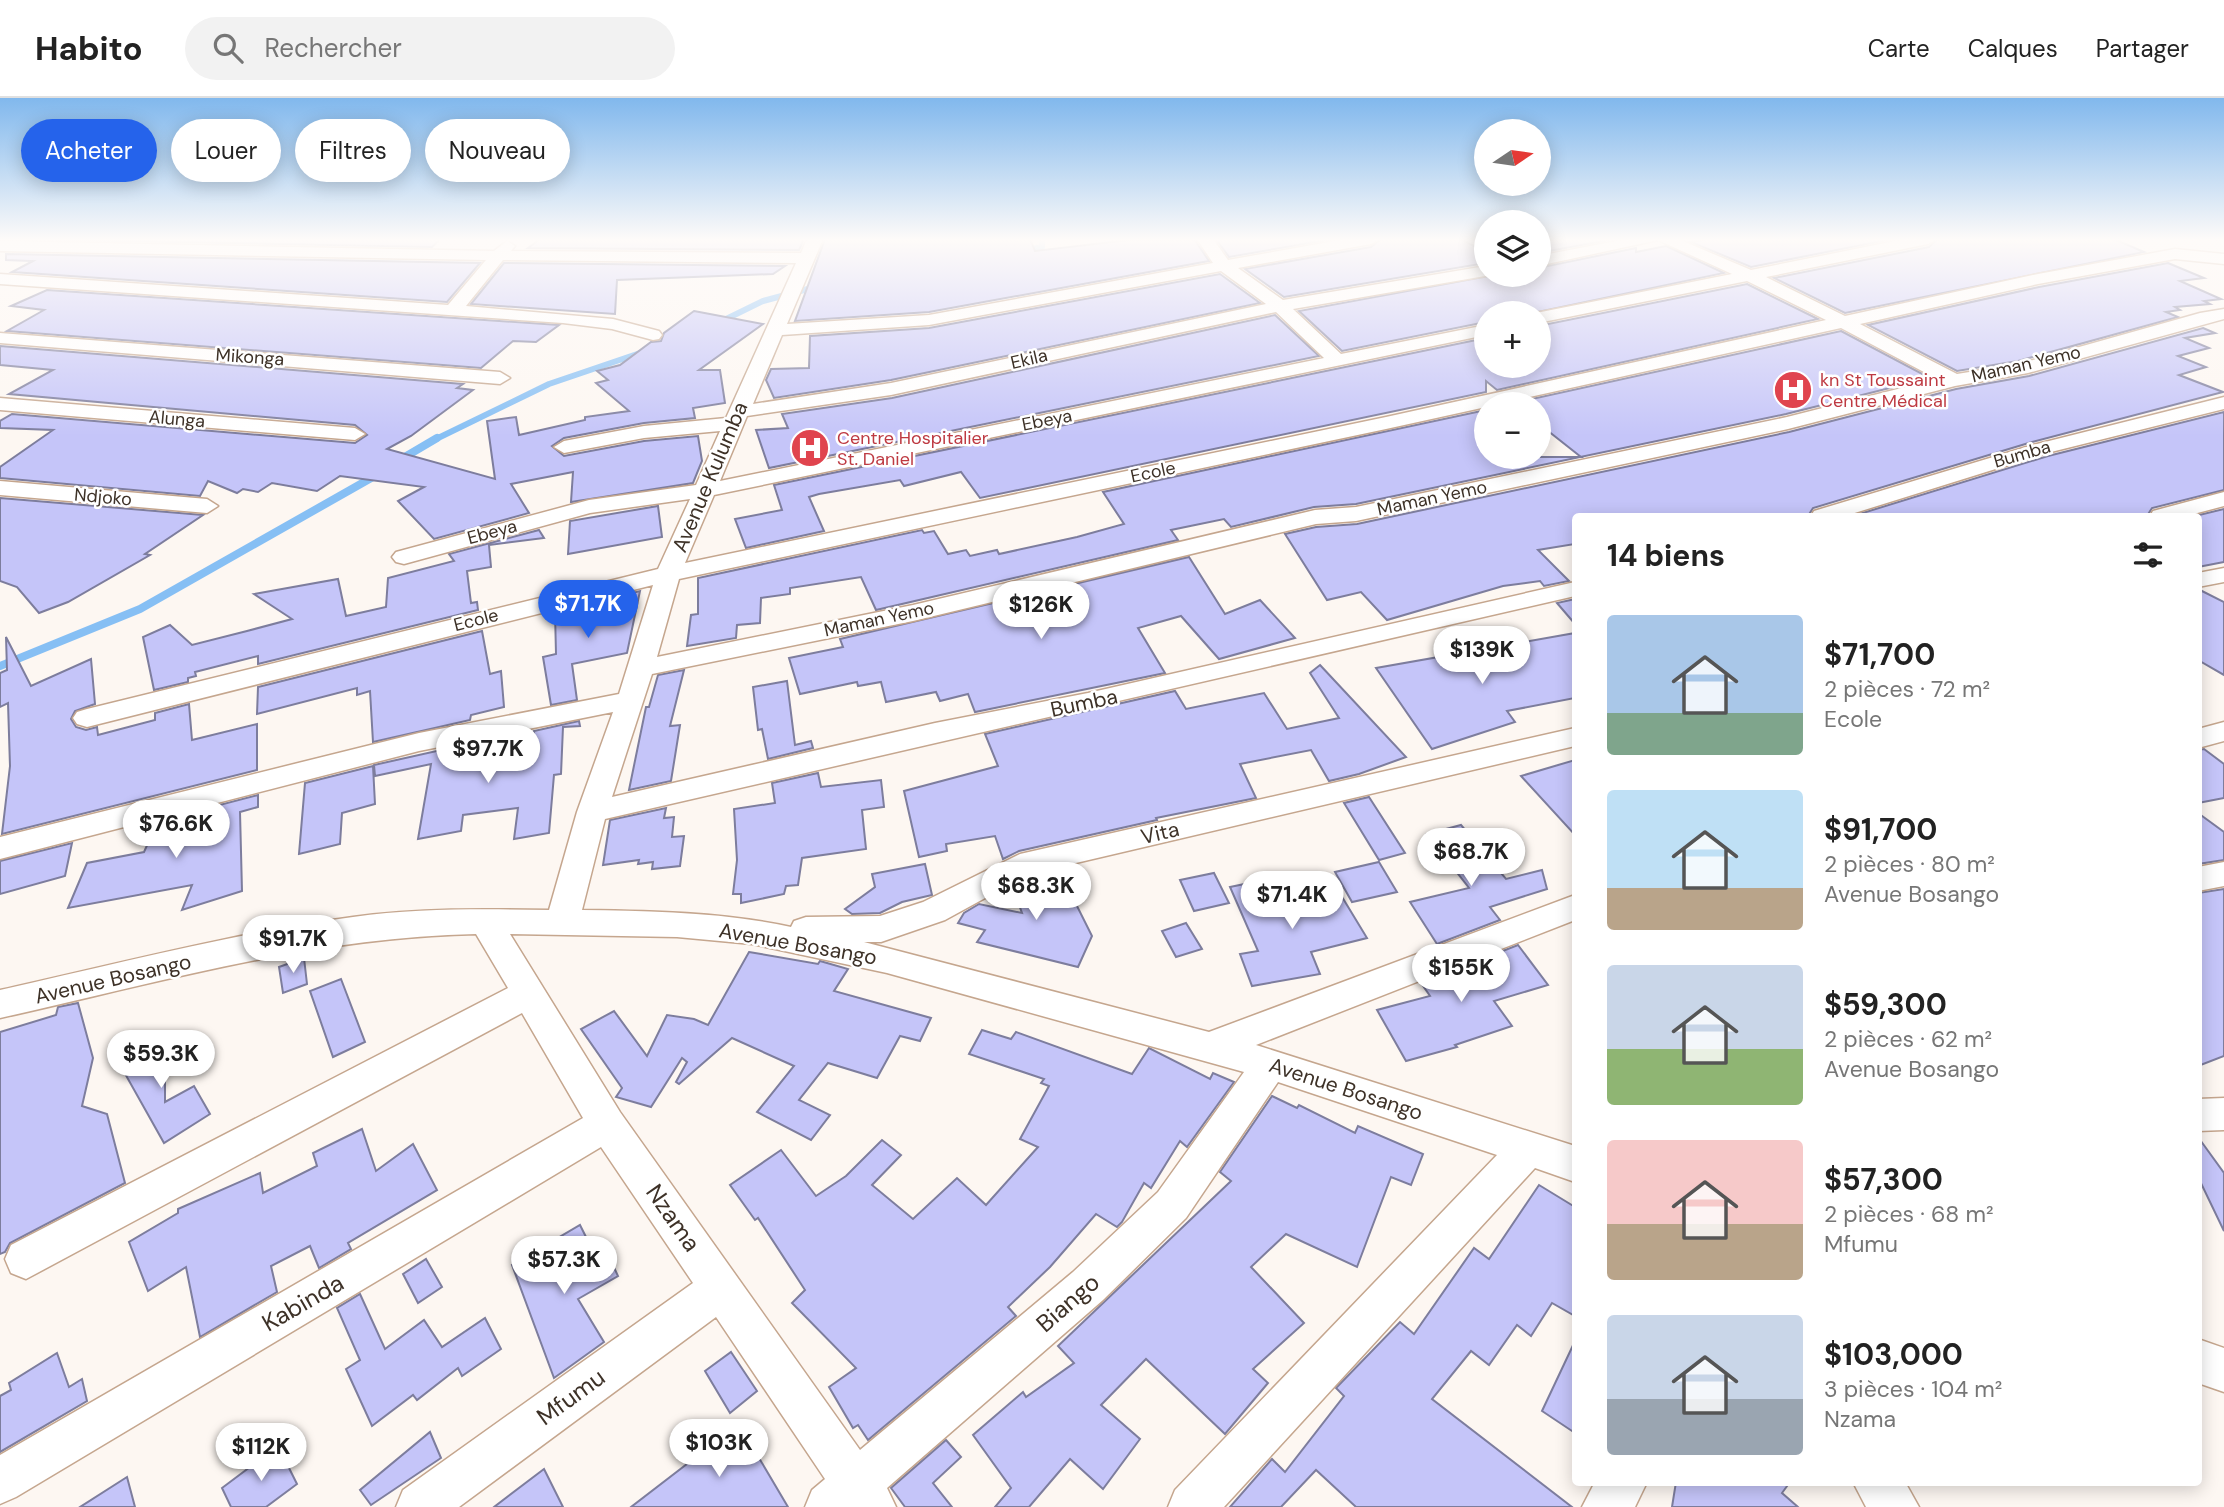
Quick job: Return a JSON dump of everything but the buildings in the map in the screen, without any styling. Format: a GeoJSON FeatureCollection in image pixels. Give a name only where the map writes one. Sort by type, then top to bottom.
{"type":"FeatureCollection","features":[{"type":"Feature","properties":{"kind":"street"},"geometry":{"type":"LineString","coordinates":[[356,305],[613,324],[653,335]]}},
{"type":"Feature","properties":{"kind":"street"},"geometry":{"type":"LineString","coordinates":[[453,310],[458,305]]}},
{"type":"Feature","properties":{"kind":"street","name":"Avenue Kulumba"},"geometry":{"type":"LineString","coordinates":[[562,923],[592,812],[631,700],[668,574],[786,305]]}},
{"type":"Feature","properties":{"kind":"street"},"geometry":{"type":"LineString","coordinates":[[776,330],[929,320],[1011,305]]}},
{"type":"Feature","properties":{"kind":"street","name":"Ekila"},"geometry":{"type":"LineString","coordinates":[[564,446],[891,389],[1287,305]]}},
{"type":"Feature","properties":{"kind":"street"},"geometry":{"type":"LineString","coordinates":[[1551,315],[1603,305]]}},
{"type":"Feature","properties":{"kind":"street"},"geometry":{"type":"LineString","coordinates":[[1808,305],[1954,380]]}},
{"type":"Feature","properties":{"kind":"street","name":"Ecole"},"geometry":{"type":"LineString","coordinates":[[87,718],[668,574],[1928,305]]}},
{"type":"Feature","properties":{"kind":"street"},"geometry":{"type":"LineString","coordinates":[[1280,306],[1338,361]]}},
{"type":"Feature","properties":{"kind":"street","name":"Maman Yemo"},"geometry":{"type":"LineString","coordinates":[[638,669],[913,613],[1230,540],[1315,517],[1356,514],[1788,423],[1954,380],[2021,369],[2200,318],[2224,314]]}},
{"type":"Feature","properties":{"kind":"street","name":"Ebeya"},"geometry":{"type":"LineString","coordinates":[[404,557],[589,507],[706,490],[1474,333]]}},
{"type":"Feature","properties":{"kind":"street","name":"Mikonga"},"geometry":{"type":"LineString","coordinates":[[0,338],[500,377]]}},
{"type":"Feature","properties":{"kind":"street","name":"Bumba"},"geometry":{"type":"LineString","coordinates":[[1832,513],[2040,449],[2224,403]]}},
{"type":"Feature","properties":{"kind":"street","name":"Alunga"},"geometry":{"type":"LineString","coordinates":[[0,404],[355,434]]}},
{"type":"Feature","properties":{"kind":"street","name":"Ndjoko"},"geometry":{"type":"LineString","coordinates":[[0,488],[207,506]]}},
{"type":"Feature","properties":{"kind":"street"},"geometry":{"type":"LineString","coordinates":[[2172,513],[2224,499]]}},
{"type":"Feature","properties":{"kind":"street"},"geometry":{"type":"LineString","coordinates":[[2202,579],[2224,575]]}},
{"type":"Feature","properties":{"kind":"street","name":"Bumba"},"geometry":{"type":"LineString","coordinates":[[592,812],[909,738],[1088,702],[1572,590]]}},
{"type":"Feature","properties":{"kind":"street"},"geometry":{"type":"LineString","coordinates":[[0,848],[419,742],[631,700]]}},
{"type":"Feature","properties":{"kind":"street"},"geometry":{"type":"LineString","coordinates":[[2202,738],[2224,731]]}},
{"type":"Feature","properties":{"kind":"street","name":"Vita"},"geometry":{"type":"LineString","coordinates":[[752,931],[881,929],[934,911],[1020,865],[1572,738]]}},
{"type":"Feature","properties":{"kind":"street"},"geometry":{"type":"LineString","coordinates":[[2202,878],[2224,874]]}},
{"type":"Feature","properties":{"kind":"street"},"geometry":{"type":"LineString","coordinates":[[1208,1048],[1572,908]]}},
{"type":"Feature","properties":{"kind":"street","name":"Avenue Bosango"},"geometry":{"type":"LineString","coordinates":[[0,1004],[289,940],[393,925],[485,921],[677,924],[752,931],[887,960],[1270,1064],[1572,1163]]}},
{"type":"Feature","properties":{"kind":"street","name":"Nzama"},"geometry":{"type":"LineString","coordinates":[[485,921],[607,1124],[722,1287],[852,1500]]}},
{"type":"Feature","properties":{"kind":"street"},"geometry":{"type":"LineString","coordinates":[[26,1259],[528,994]]}},
{"type":"Feature","properties":{"kind":"street","name":"Biango"},"geometry":{"type":"LineString","coordinates":[[852,1500],[1088,1286],[1172,1205],[1270,1064]]}},
{"type":"Feature","properties":{"kind":"street"},"geometry":{"type":"LineString","coordinates":[[2202,1115],[2224,1114]]}},
{"type":"Feature","properties":{"kind":"street","name":"Kabinda"},"geometry":{"type":"LineString","coordinates":[[0,1481],[607,1124]]}},
{"type":"Feature","properties":{"kind":"street"},"geometry":{"type":"LineString","coordinates":[[1192,1507],[1527,1150]]}},
{"type":"Feature","properties":{"kind":"street","name":"Mfumu"},"geometry":{"type":"LineString","coordinates":[[420,1507],[722,1287]]}},
{"type":"Feature","properties":{"kind":"street"},"geometry":{"type":"LineString","coordinates":[[2202,1363],[2224,1370]]}},
{"type":"Feature","properties":{"kind":"street"},"geometry":{"type":"LineString","coordinates":[[1606,1507],[1621,1486]]}},
{"type":"Feature","properties":{"kind":"street"},"geometry":{"type":"LineString","coordinates":[[1878,1486],[1895,1507]]}},
{"type":"Feature","properties":{"kind":"waterway"},"geometry":{"type":"LineString","coordinates":[[718,323],[755,305]]}},
{"type":"Feature","properties":{"kind":"waterway"},"geometry":{"type":"LineString","coordinates":[[434,440],[549,384],[646,351]]}},
{"type":"Feature","properties":{"kind":"waterway"},"geometry":{"type":"LineString","coordinates":[[398,461],[437,438]]}},
{"type":"Feature","properties":{"kind":"waterway"},"geometry":{"type":"LineString","coordinates":[[0,666],[140,609],[380,473]]}},
{"type":"Feature","properties":{"kind":"place","name":"kn St Toussaint Centre Médical"},"geometry":{"type":"Point","coordinates":[1793,390]}},
{"type":"Feature","properties":{"kind":"place","name":"Centre Hospitalier St. Daniel"},"geometry":{"type":"Point","coordinates":[810,448]}}]}
